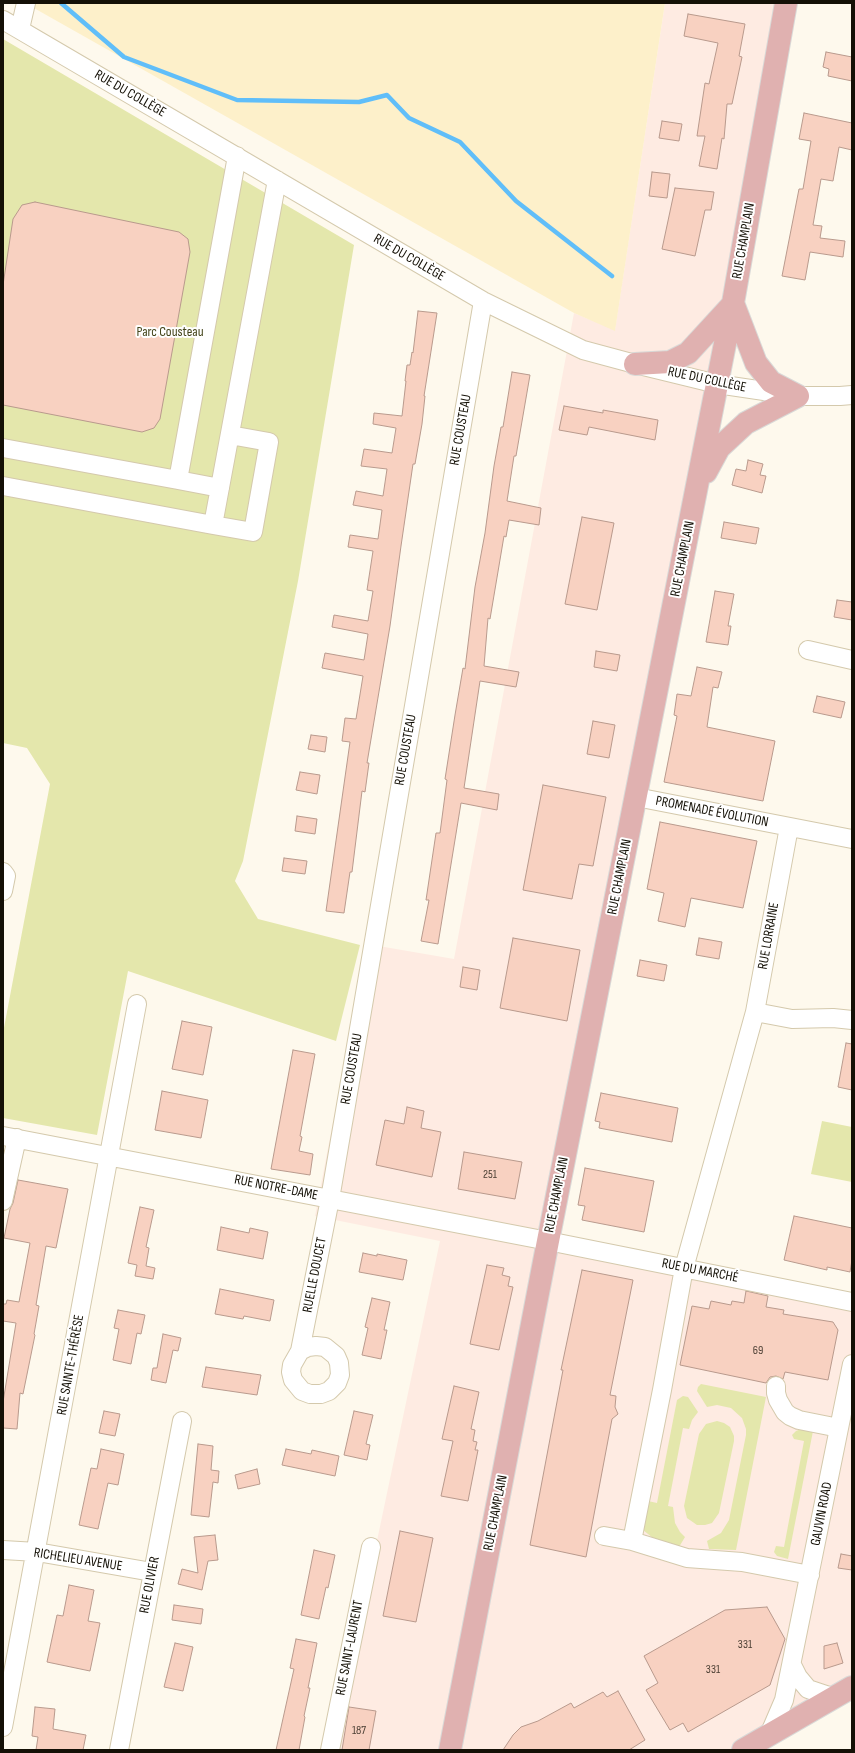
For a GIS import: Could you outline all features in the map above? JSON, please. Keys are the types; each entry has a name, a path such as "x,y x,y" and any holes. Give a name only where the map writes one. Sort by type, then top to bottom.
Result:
{"main road":[{"name":"RUE CHAMPLAIN","path":"450,1750 548,1241 733,303 786,3"},
{"path":"636,364 670,362 688,353 733,303 756,363 771,382 798,396"},
{"path":"697,488 719,448 746,423 798,396"},
{"path":"742,1750 843,1692"}],"street":[{"path":"20,29 26,3"},
{"name":"RUE DU COLLÈGE","path":"3,20 483,301 583,350 717,384 798,396 840,396 852,394"},
{"path":"178,480 237,156"},
{"path":"213,525 277,180"},
{"name":"RUE COUSTEAU","path":"330,1199 483,301"},
{"path":"3,486 252,532 269,442 230,435"},
{"path":"3,448 220,488"},
{"path":"808,650 852,660"},
{"name":"PROMENADE ÉVOLUTION","path":"636,797 788,827"},
{"path":"788,827 852,839"},
{"name":"RUE LORRAINE","path":"632,1540 662,1390 684,1268 755,1012 788,827"},
{"path":"3,872 6,876 3,891"},
{"name":"RUE SAINTE-THÉRÈSE","path":"3,1727 37,1552 137,1004"},
{"path":"755,1012 792,1019 833,1018 852,1020"},
{"path":"3,1201 10,1137"},
{"name":"RUE NOTRE-DAME","path":"10,1137 548,1241"},
{"name":"RUELLE DOUCET","path":"300,1351 330,1199"},
{"name":"RUE DU MARCHÉ","path":"548,1241 852,1302"},
{"name":"GAUVIN ROAD","path":"769,1735 784,1700 792,1665 852,1364"},
{"path":"776,1386 778,1400 790,1416 799,1420 839,1428"},
{"name":"RUE OLIVIER","path":"119,1750 182,1421"},
{"path":"604,1536 632,1540 686,1558 742,1562 810,1575"},
{"name":"RUE SAINT-LAURENT","path":"330,1750 371,1547"},
{"name":"RICHELIEU AVENUE","path":"3,1550 37,1552 152,1572"},
{"path":"792,1665 798,1677 808,1689 843,1692"}],"shaded area":[{"path":"25,3 665,3 615,331 574,313"},
{"path":"665,3 784,3 548,1241 852,1302 852,1687 743,1750 333,1750 440,1241 315,1216 367,944 454,959 574,313 615,330"}],"green space":[{"name":"Parc Cousteau","path":"3,39 354,245 298,581 243,861 235,881 258,919 360,945 336,1041 128,971 97,1135 3,1118 3,1033 50,784 27,748 3,743"},
{"path":"822,1121 852,1127 852,1182 811,1174"},
{"path":"701,1384 766,1397 736,1550 709,1549 707,1541 721,1533 729,1520 746,1429 742,1418 731,1408 717,1405 707,1407 697,1391"},
{"path":"683,1396 688,1397 698,1412 692,1420 689,1429 683,1428 668,1506 673,1507 675,1523 685,1537 679,1547 653,1538 643,1530 648,1501 657,1503 677,1400"},
{"path":"717,1421 730,1427 734,1436 734,1441 719,1513 712,1523 697,1525 687,1518 684,1506 699,1434 706,1424"},
{"path":"801,1429 813,1431 788,1559 777,1556 774,1552 776,1546 784,1547 804,1441 794,1439 792,1435"}],"building":[{"path":"688,14 745,24 739,56 742,57 732,104 727,104 724,139 722,138 717,169 699,166 705,136 697,136 705,83 709,84 718,43 684,36"},
{"path":"826,52 852,57 852,81 828,76 829,69 823,67"},
{"path":"804,113 852,123 852,150 839,147 833,181 821,179 813,225 822,226 820,238 845,241 843,257 810,252 805,280 782,276 799,189 803,189 811,141 799,139"},
{"path":"662,121 682,124 679,141 659,138"},
{"path":"652,172 670,174 667,198 649,196"},
{"path":"675,188 714,192 711,210 705,210 695,256 662,249"},
{"path":"35,202 179,232 188,239 190,252 160,419 154,428 142,432 3,405 3,285 13,219 22,205"},
{"path":"418,311 437,313 424,396 422,424 415,464 413,464 390,626 367,763 369,763 365,792 362,791 352,872 350,872 344,913 326,911 350,742 342,741 345,718 356,719 363,676 322,668 325,653 364,660 368,634 332,627 334,615 368,621 373,591 367,590 373,551 348,547 350,535 378,539 382,510 353,505 356,491 383,496 387,469 361,466 364,449 392,453 396,428 373,424 374,413 402,416 407,365 410,365 412,352 413,353"},
{"path":"512,372 530,375 507,501 541,508 539,525 509,520 506,537 504,536 490,619 488,618 484,666 519,672 516,687 480,681 464,788 499,794 497,810 461,803 438,944 421,941 429,900 426,900 436,833 440,833 447,780 445,779 463,668 465,669 475,587 485,533 494,466 501,427 503,427"},
{"path":"564,406 603,413 603,410 658,420 655,440 589,427 587,435 559,430"},
{"path":"748,460 763,464 760,475 766,476 762,493 732,485 736,469 746,471"},
{"path":"582,517 614,523 597,610 565,604"},
{"path":"724,522 759,528 756,544 721,538"},
{"path":"715,591 734,594 728,626 731,626 728,645 706,642"},
{"path":"837,600 852,602 852,620 834,617"},
{"path":"596,651 620,655 617,671 594,667"},
{"path":"697,667 722,672 718,688 713,687 707,727 775,741 763,801 664,782 677,716 674,715 677,694 691,696"},
{"path":"817,696 845,702 841,718 813,712"},
{"path":"593,721 615,725 609,758 587,754"},
{"path":"311,735 327,737 325,752 308,749"},
{"path":"300,772 320,775 317,794 296,790"},
{"path":"543,785 606,797 593,866 579,864 572,899 523,890"},
{"path":"297,816 317,819 315,834 295,831"},
{"path":"660,822 757,841 743,908 691,898 685,927 658,921 664,893 647,889"},
{"path":"284,858 307,861 305,874 282,871"},
{"path":"513,938 580,950 567,1021 500,1008"},
{"path":"699,938 722,942 719,959 696,955"},
{"path":"640,960 667,965 664,981 637,976"},
{"path":"463,967 480,970 477,990 460,987"},
{"path":"182,1021 212,1027 203,1075 172,1069"},
{"path":"846,1043 852,1044 852,1090 838,1087"},
{"path":"293,1050 315,1054 300,1136 302,1137 299,1151 313,1154 310,1175 271,1169"},
{"path":"162,1091 208,1100 201,1138 155,1130"},
{"path":"601,1093 678,1108 672,1142 599,1128 600,1122 595,1121"},
{"path":"407,1107 424,1111 421,1128 441,1132 432,1177 376,1165 385,1120 404,1124"},
{"path":"464,1152 522,1162 515,1199 458,1189"},
{"path":"585,1168 654,1181 644,1232 582,1220 585,1206 578,1205"},
{"path":"18,1180 68,1189 56,1248 46,1246 36,1305 39,1306 35,1335 23,1394 20,1393 17,1429 3,1428 3,1402 16,1323 3,1321 3,1304 6,1304 7,1300 19,1302 30,1243 4,1238"},
{"path":"140,1207 154,1210 146,1247 149,1248 146,1266 155,1268 153,1279 135,1276 137,1265 128,1263"},
{"path":"794,1216 852,1228 852,1260 850,1272 827,1267 827,1270 784,1260"},
{"path":"221,1227 249,1233 250,1228 268,1232 263,1259 217,1250"},
{"path":"363,1253 377,1256 377,1254 407,1260 403,1280 359,1272"},
{"path":"487,1265 504,1268 502,1275 510,1277 508,1286 513,1287 499,1350 470,1344"},
{"path":"582,1270 633,1280 610,1395 616,1396 615,1407 618,1414 612,1419 586,1557 530,1545 563,1370 561,1370"},
{"path":"220,1289 274,1300 270,1321 244,1316 243,1319 215,1314"},
{"path":"746,1291 768,1296 766,1307 784,1310 783,1314 833,1322 838,1330 828,1380 785,1372 783,1379 776,1376 770,1377 766,1383 680,1365 692,1306 709,1309 711,1301 731,1305 732,1301 744,1303"},
{"path":"372,1298 390,1302 384,1330 387,1330 381,1359 362,1355 368,1328 365,1327"},
{"path":"118,1310 145,1315 141,1334 137,1333 131,1364 113,1360 119,1329 114,1328"},
{"path":"163,1334 181,1338 178,1351 173,1350 166,1383 151,1380 153,1368 157,1368"},
{"path":"206,1367 261,1375 257,1395 202,1387"},
{"path":"454,1386 479,1392 471,1429 475,1430 473,1441 477,1442 475,1450 478,1450 468,1501 441,1496 453,1441 442,1439"},
{"path":"104,1411 120,1414 115,1436 99,1433"},
{"path":"354,1411 373,1415 366,1444 370,1445 367,1460 344,1455"},
{"path":"198,1444 213,1446 211,1470 219,1471 218,1483 213,1482 209,1517 191,1515"},
{"path":"101,1449 124,1454 118,1485 108,1483 98,1529 79,1525 91,1468 97,1469"},
{"path":"286,1449 311,1454 312,1450 339,1456 335,1476 282,1465"},
{"path":"257,1469 260,1484 238,1489 235,1475"},
{"path":"400,1531 433,1538 416,1622 383,1616"},
{"path":"215,1535 218,1560 208,1561 202,1590 178,1584 182,1569 198,1573 194,1537"},
{"path":"314,1550 335,1555 328,1588 326,1587 319,1619 301,1615"},
{"path":"841,1554 852,1556 852,1570 838,1568"},
{"path":"69,1585 94,1590 88,1621 100,1623 90,1671 47,1662 57,1615 63,1616"},
{"path":"174,1605 203,1609 201,1624 172,1620"},
{"path":"767,1607 785,1639 770,1685 688,1732 683,1723 670,1730 646,1690 658,1683 644,1656 725,1610"},
{"path":"296,1639 317,1643 308,1688 310,1688 305,1717 299,1750 276,1750 294,1669 290,1668"},
{"path":"175,1643 193,1647 183,1691 164,1687"},
{"path":"837,1643 843,1663 824,1669 824,1646"},
{"path":"618,1691 645,1740 629,1750 503,1750 513,1735 521,1727 538,1721 571,1703 574,1708 603,1692 607,1697"},
{"path":"35,1707 55,1709 53,1729 86,1735 83,1750 36,1750 38,1737 32,1736"},
{"path":"349,1707 376,1711 369,1750 342,1750"}],"waterway":[{"path":"61,3 124,57 237,100 359,102 387,95 409,118 460,142 516,201 612,276"}]}
